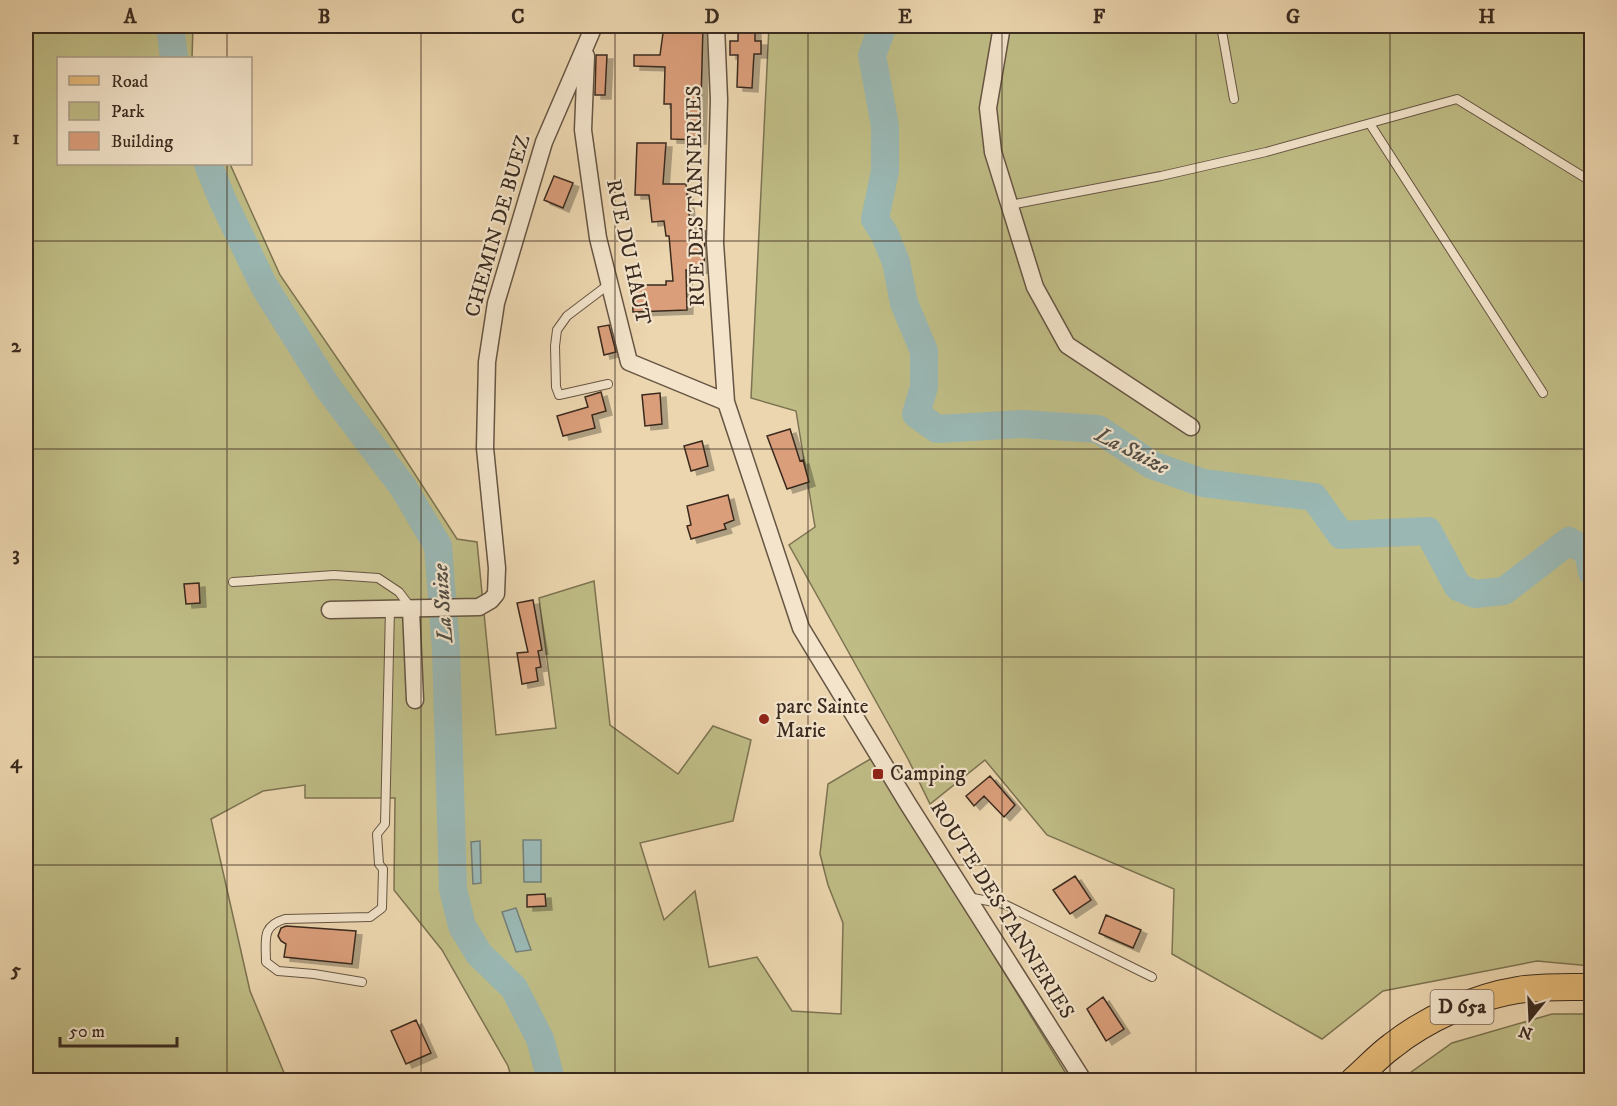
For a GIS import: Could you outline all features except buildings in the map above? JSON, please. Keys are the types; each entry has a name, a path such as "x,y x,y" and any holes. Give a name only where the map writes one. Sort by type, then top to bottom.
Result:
{"main road":[{"name":"D 65a","path":"1354,1080 1390,1047 1414,1030 1488,997 1518,990 1547,987 1592,987"}],"street":[{"name":"CHEMIN DE BUEZ","path":"330,610 461,609 486,604 496,594 497,568 485,448 487,362 496,303 544,142 594,26"},
{"name":"RUE DES TANNERIES","path":"716,26 719,100 715,243 726,402"},
{"path":"1002,26 988,108 993,152 1035,287 1067,345 1191,427"},
{"name":"RUE DU HAUT","path":"587,46 583,130 598,237 608,285 629,362 726,402"},
{"name":"ROUTE DES TANNERIES","path":"726,402 801,628 908,804 1083,1080"},
{"path":"411,609 415,700"}],"lane":[{"path":"1221,26 1234,99"},
{"path":"1010,205 1161,176 1266,152 1457,99 1592,182"},
{"path":"1370,124 1543,393"},
{"path":"608,285 567,316 557,330 555,346 556,387 560,395 608,384"},
{"path":"233,582 334,575 378,578 399,592 411,609"},
{"path":"362,982 278,971 266,962 266,932 273,922 285,919 369,917 382,908 383,869 379,864 377,834 385,824 390,609"},
{"path":"967,897 1004,904 1152,977"}],"green space":[{"path":"26,26 193,26 192,57 57,57 57,165 230,165 280,275 387,431 457,539 477,542 496,735 556,728 539,598 594,581 610,725 678,774 713,726 751,740 733,821 640,843 664,920 695,891 709,967 757,957 792,1011 841,1014 843,923 828,885 820,854 828,784 872,758 900,807 935,859 1070,1080 512,1080 508,1066 442,950 394,890 395,798 305,798 305,785 263,791 211,819 250,991 287,1080 32,1080 26,1057"},
{"path":"769,26 1591,26 1591,966 1537,961 1383,991 1322,1039 1172,954 1174,889 1047,835 985,760 930,804 908,759 789,545 815,527 796,411 751,398"},
{"path":"1552,1014 1591,1014 1591,1080 1400,1080 1452,1043"}],"water":[{"path":"523,840 541,840 541,882 524,882"},
{"path":"480,841 481,883 473,884 471,842"},
{"path":"516,908 531,950 516,952 502,912"}],"waterway":[{"name":"La Suize","path":"170,26 174,57"},
{"name":"La Suize","path":"883,26 872,55 885,126 885,171 875,219 885,235 896,262 904,303 924,351 924,387 916,414 937,429 1022,424 1098,429 1152,465 1203,483 1314,497 1341,535 1428,531 1458,587 1475,594 1504,591 1569,541 1588,552 1592,572"},
{"name":"La Suize","path":"208,165 222,199 264,286 328,388 403,487 438,546 446,649 453,889 462,926 479,954 514,988 540,1039 551,1080"}],"place":[{"name":"parc Sainte Marie","path":"764,719"},
{"name":"Camping","path":"878,774"}]}
